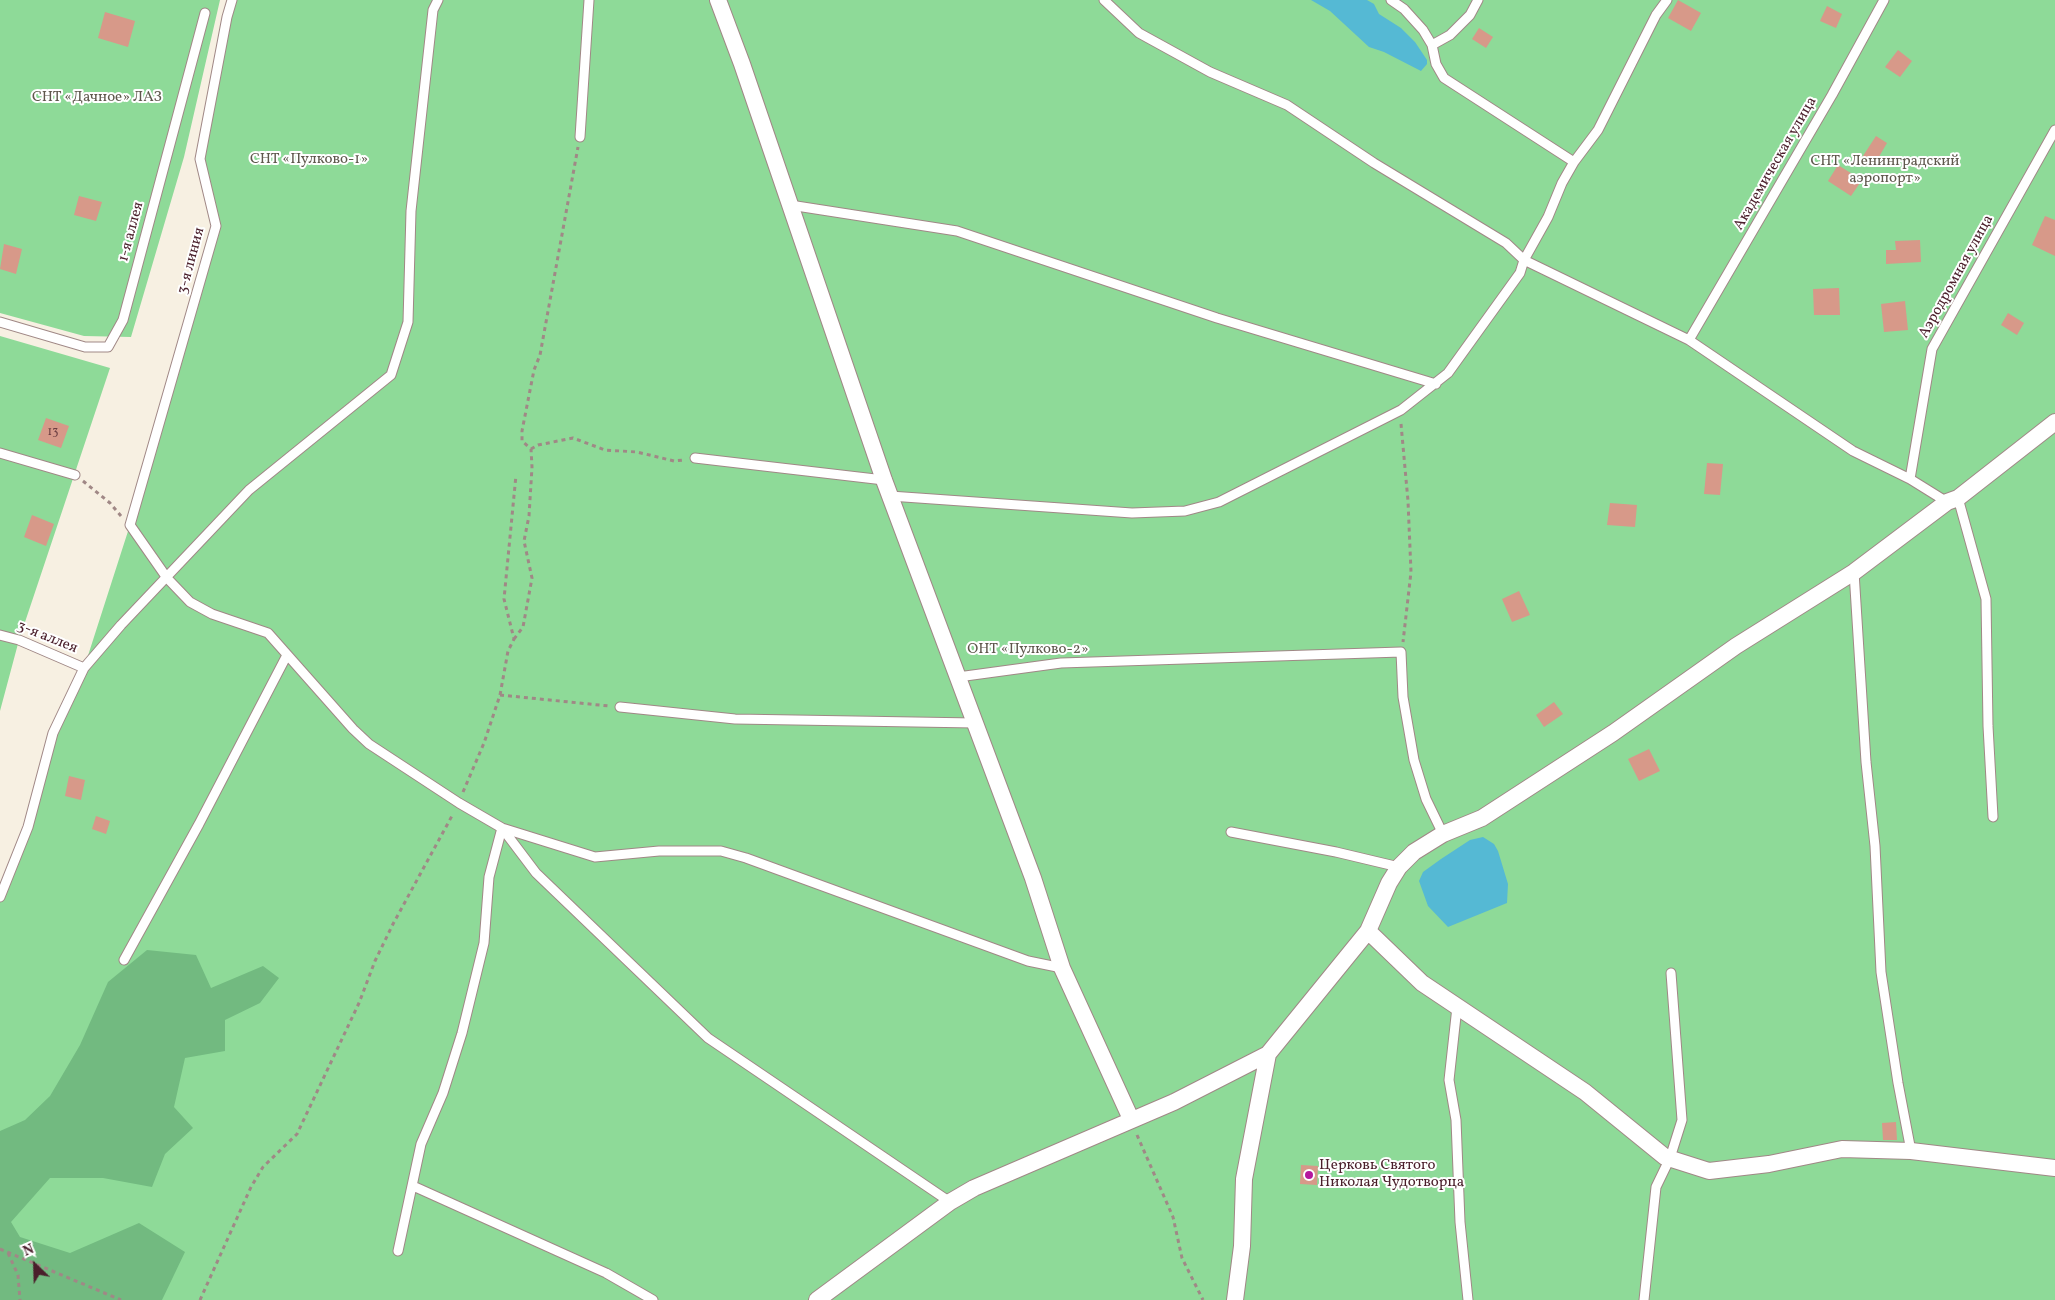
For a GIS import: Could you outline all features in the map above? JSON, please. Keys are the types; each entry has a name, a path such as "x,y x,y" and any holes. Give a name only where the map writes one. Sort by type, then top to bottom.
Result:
{"street":[{"path":"718,0 742,64 884,480 1033,878 1062,968 1131,1119"},
{"path":"816,1300 950,1202 974,1188 1174,1102 1268,1054 1368,931 1389,883 1399,868 1414,852 1443,834 1482,818 1613,733 1736,646 1854,572 1953,500 2055,422"},
{"path":"1368,931 1422,983 1585,1092 1664,1157 1709,1171 1769,1164 1842,1149 1911,1151 2055,1168"},
{"path":"1235,1300 1242,1246 1244,1178 1268,1054"}],"lane":[{"name":"3-я линия","path":"130,525 216,226 200,160 232,0"},
{"path":"0,897 28,827 53,733 84,668 249,490 391,375 408,322 411,212 433,10 438,0"},
{"path":"580,137 589,0"},
{"path":"1104,0 1139,33 1210,72 1287,105 1374,162 1506,243 1524,260 1689,340 1853,451 1953,500 1986,599 1988,726 1993,817"},
{"path":"1392,0 1413,18 1432,45 1436,64 1444,78 1574,162"},
{"path":"1432,45 1450,35 1470,14 1478,0"},
{"path":"890,496 1132,513 1185,511 1218,502 1401,410 1448,373 1520,273 1524,260 1548,217 1562,183 1574,162 1598,130 1656,15 1667,0"},
{"name":"Академическая улица","path":"1689,340 1832,95 1884,0"},
{"name":"1-я аллея","path":"0,322 85,347 108,347 122,320 205,13"},
{"name":"Аэродромная улица","path":"1910,479 1932,349 2055,130"},
{"path":"789,205 957,231 1217,318 1436,384"},
{"path":"0,453 75,475"},
{"path":"695,458 884,480"},
{"path":"130,525 167,578 190,602 212,614 268,633 353,729 369,744 459,803 502,828 595,857 659,851 721,851 1028,961 1062,968"},
{"path":"1854,572 1866,762 1875,846 1881,972 1898,1083 1911,1151"},
{"name":"3-я аллея","path":"0,635 19,640 84,668"},
{"path":"958,677 1061,663 1401,652 1403,696 1414,760 1426,799 1443,834"},
{"path":"124,960 199,824 288,655"},
{"path":"620,707 735,719 975,723"},
{"path":"398,1251 422,1144 443,1093 462,1033 484,943 489,877 502,828"},
{"path":"502,828 536,872 708,1038 950,1202"},
{"path":"1231,832 1336,852 1399,868"},
{"path":"1644,1300 1656,1187 1670,1158 1682,1120 1671,973"},
{"path":"1457,1007 1449,1080 1456,1120 1460,1222 1468,1300"},
{"path":"412,1186 606,1273 653,1300"}],"path":[{"path":"200,1300 251,1187 263,1167 297,1134 359,1003 393,924 459,803 484,743 500,694 508,651 523,627 532,578 524,550 524,541 529,516 532,467 531,449 522,441 522,431 534,370 540,355 580,137"},
{"path":"1401,410 1401,437 1408,501 1411,572 1401,652"},
{"path":"531,449 538,445 573,438 593,444 604,450 636,452 659,459 674,461 695,458"},
{"path":"514,639 504,599 516,474"},
{"path":"75,475 110,503 130,525"},
{"path":"500,694 620,707"},
{"path":"1131,1119 1173,1217 1185,1264 1203,1300"},
{"path":"0,1249 8,1254 121,1300"},
{"path":"8,1254 18,1275 20,1300"}],"green space":[{"name":"СНТ «Дачное» ЛАЗ","path":"0,0 220,0 184,157 131,337 84,336 0,313"},
{"name":"ОНТ «Пулково-2»","path":"232,0 2055,0 2055,1300 0,1300 0,897 28,827 53,733 84,668 130,525 216,226 200,159"},
{"path":"0,336 110,368 19,640 0,711"},
{"path":"147,950 196,955 211,988 263,966 279,978 260,1003 225,1020 225,1051 185,1058 174,1107 193,1128 165,1154 152,1187 103,1178 50,1178 11,1222 20,1237 70,1253 139,1223 185,1252 162,1300 0,1300 0,1131 25,1120 50,1096 80,1045 108,982"}],"water":[{"path":"1311,0 1367,0 1374,4 1379,14 1401,28 1415,42 1427,60 1427,64 1421,71 1384,52 1369,47 1330,11"},
{"path":"1483,837 1494,844 1498,851 1508,884 1507,903 1448,927 1428,906 1419,881 1423,872 1441,859 1470,840"}],"building":[{"path":"1678,0 1701,13 1691,31 1668,18"},
{"path":"1827,6 1842,14 1836,28 1820,21"},
{"path":"105,12 135,21 128,47 98,38"},
{"path":"1479,28 1493,37 1486,48 1472,39"},
{"path":"1898,50 1912,61 1900,77 1885,67"},
{"path":"1876,136 1887,143 1873,167 1861,159"},
{"path":"1838,165 1862,180 1851,196 1828,181"},
{"path":"79,196 102,202 96,221 74,215"},
{"path":"2045,216 2055,220 2055,256 2032,245"},
{"path":"1920,240 1921,262 1886,264 1886,250 1896,250 1895,241"},
{"path":"4,244 22,249 16,274 0,269"},
{"path":"1839,288 1840,315 1814,315 1813,289"},
{"path":"1905,301 1908,330 1884,332 1881,304"},
{"path":"2008,313 2024,323 2017,335 2001,325"},
{"path":"46,418 69,426 61,448 38,440"},
{"path":"1707,463 1723,464 1720,495 1704,494"},
{"path":"1610,503 1637,505 1635,527 1607,525"},
{"path":"32,515 54,524 46,546 24,537"},
{"path":"1519,591 1530,615 1512,622 1502,599"},
{"path":"1554,702 1563,714 1544,727 1536,715"},
{"path":"1649,749 1660,771 1639,781 1628,759"},
{"path":"69,776 85,780 81,800 65,796"},
{"path":"96,816 110,821 106,834 92,829"},
{"path":"1896,1122 1897,1140 1883,1140 1882,1123"},
{"name":"Церковь Святого Николая Чудотворца","path":"1301,1165 1318,1166 1317,1185 1300,1184"}],"place":[{"name":"Церковь Святого Николая Чудотворца","path":"1309,1175"}],"park label":[{"name":"СНТ «Пулково-1»","path":"309,160"},
{"name":"СНТ «Ленинградский аэропорт»","path":"1885,170"}]}
